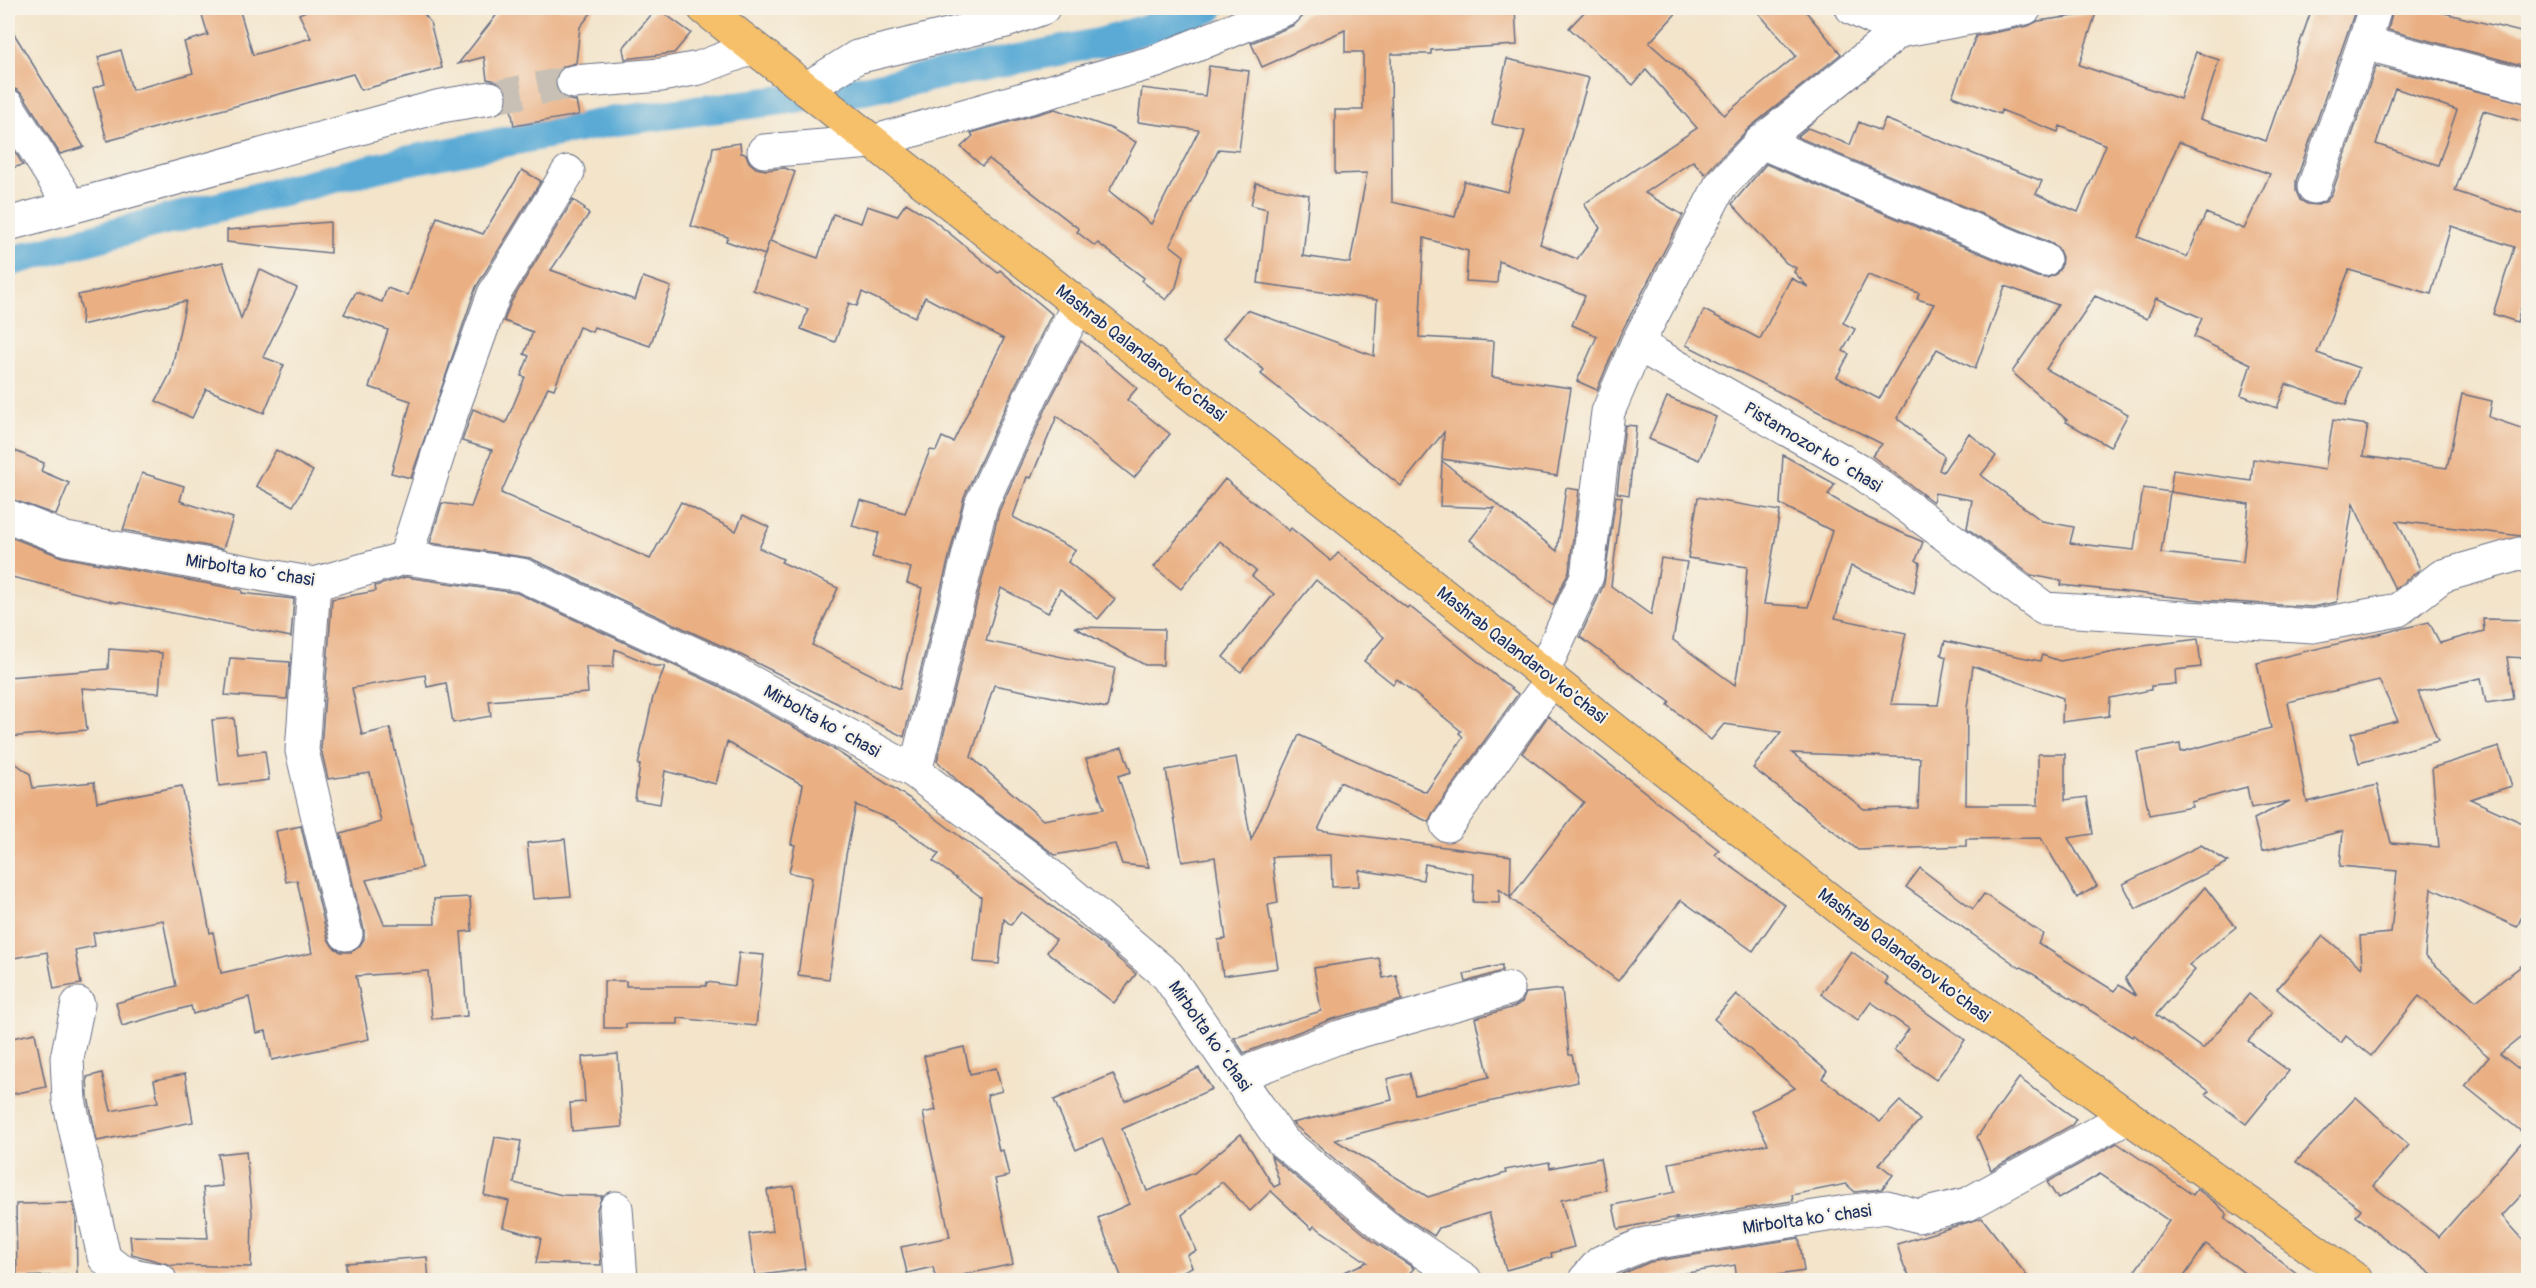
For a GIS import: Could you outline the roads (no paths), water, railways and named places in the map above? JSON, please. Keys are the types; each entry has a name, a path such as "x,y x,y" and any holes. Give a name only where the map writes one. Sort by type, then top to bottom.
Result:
{"main road":[{"name":"Mashrab Qalandarov ko'chasi","path":"704,8 1861,925 2356,1281"}],"street":[{"path":"806,89 857,57 1006,21 1043,8"},
{"path":"764,151 872,141 1157,61 1287,8"},
{"path":"1852,8 1899,31"},
{"path":"1447,825 1547,675 1587,576 1608,412 1637,344 1720,186 1761,142 1899,31 2025,8"},
{"path":"2314,187 2375,8"},
{"path":"2364,43 2529,86"},
{"path":"573,82 661,75 761,54"},
{"path":"8,224 441,106 490,98"},
{"path":"8,106 71,206"},
{"path":"1761,142 2044,260"},
{"path":"405,558 450,417 494,294 568,172"},
{"path":"915,772 981,505 1033,392 1079,304"},
{"name":"Pistamozor koʻchasi","path":"1637,344 1857,469 2045,609 2313,626 2398,610 2442,576 2519,554 2529,556"},
{"name":"Mirbolta koʻchasi","path":"8,516 66,539 314,584 405,558 522,575 727,669 915,772 1034,862 1168,976 1282,1141 1386,1227 1466,1281"},
{"path":"314,584 302,751 346,934"},
{"path":"1237,1076 1339,1037 1508,989"},
{"path":"78,1004 67,1058 69,1100 104,1257 110,1265 135,1276 160,1281"},
{"name":"Mirbolta koʻchasi","path":"1584,1281 1601,1262 1645,1244 1846,1212 1887,1207 1918,1216 1968,1204 2126,1117"},
{"path":"616,1208 621,1281"}],"waterway":[{"path":"8,262 149,224 400,162 615,121 863,90 1103,42 1184,18 1209,8"}],"tunnel":[{"path":"490,98 573,82"}]}
